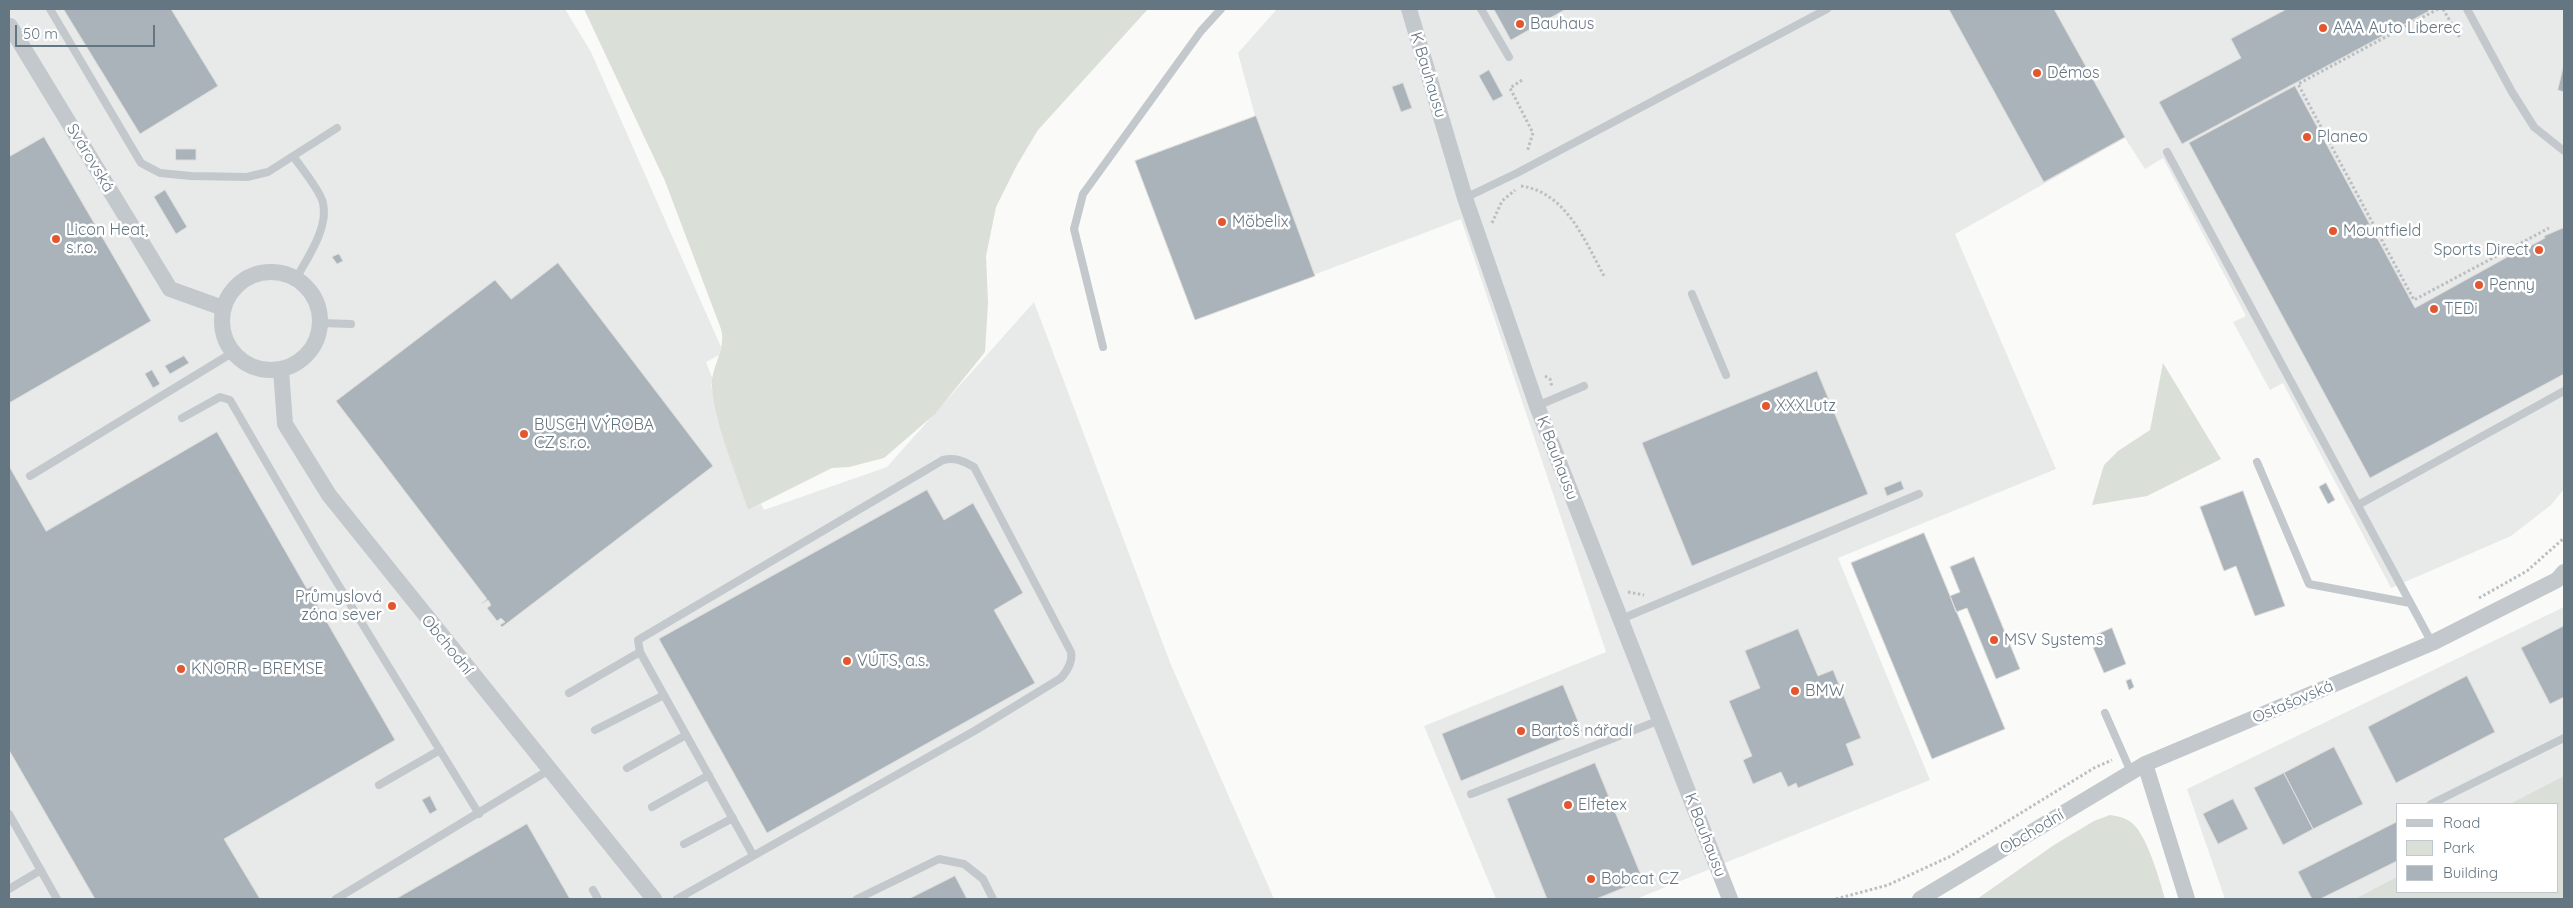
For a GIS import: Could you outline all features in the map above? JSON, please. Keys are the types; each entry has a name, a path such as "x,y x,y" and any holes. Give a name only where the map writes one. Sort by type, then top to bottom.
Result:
{"street":[{"name":"K Bauhausu","path":"1408,9 1465,198 1537,406 1619,620 1730,899"},
{"name":"Svárovská","path":"9,26 170,289 223,308"},
{"path":"279,272 296,279 310,290 318,306 321,323 315,344 301,361 281,370 263,371 246,365 232,353 222,332 223,308 231,292 244,280 261,273 279,272"},
{"name":"Obchodní","path":"281,370 285,424 329,495 654,899"},
{"name":"Ostašovská","path":"2138,768 2432,643 2557,580 2564,572"},
{"path":"2138,768 2187,899"},
{"name":"Obchodní","path":"1920,899 2138,768"}],"lane":[{"path":"50,9 141,162 160,173 191,176 247,177 268,172 338,128"},
{"path":"1103,348 1074,228 1083,194 1201,31 1221,9"},
{"path":"1481,9 1509,57"},
{"path":"1465,198 1517,173 1827,9"},
{"path":"2467,9 2512,92 2534,127 2564,150"},
{"path":"2167,152 2432,643"},
{"path":"294,157 323,202 322,222 318,236 296,279"},
{"path":"1692,294 1726,375"},
{"path":"321,323 351,324"},
{"path":"30,476 232,353"},
{"path":"1537,406 1584,386"},
{"path":"2358,505 2564,391"},
{"path":"182,418 220,397 230,400 317,550 479,814"},
{"path":"677,899 976,730 1061,678 1067,671 1072,659 1071,652 974,467 955,459 942,460 640,638 638,643 640,652 753,855"},
{"path":"2257,462 2309,584 2410,603"},
{"path":"1619,620 1666,602 1919,494"},
{"path":"569,693 640,652"},
{"path":"595,730 664,695"},
{"path":"2105,713 2138,768"},
{"path":"1471,794 1660,720"},
{"path":"627,768 686,735"},
{"path":"2433,803 2564,738"},
{"path":"379,785 440,750"},
{"path":"336,899 549,770"},
{"path":"652,807 709,776"},
{"path":"9,814 57,899"},
{"path":"684,844 733,818"},
{"path":"857,899 939,859 964,864 983,879 992,899"},
{"path":"9,888 41,870"},
{"path":"593,890 598,899"}],"path":[{"path":"2438,9 2298,84 2414,300 2549,228"},
{"path":"2443,9 2460,38"},
{"path":"1521,186 1513,164 1525,155 1533,133 1510,88 1522,80"},
{"path":"1492,228 1494,214 1502,201 1521,186 1534,188 1572,216 1604,276"},
{"path":"1543,375 1550,379 1556,398"},
{"path":"1624,590 1633,594 1644,595 1660,589 1666,602"}],"shaded area":[{"path":"9,9 565,9 591,52 721,347 719,355 706,362 713,380 711,386 748,510 761,504 764,510 887,467 1034,302 1171,665 1274,899 9,899"},
{"path":"1277,9 2564,9 2564,489 2551,505 2511,536 2391,588 2283,383 2270,390 2233,322 2246,316 2163,158 2145,169 2125,138 1955,234 2056,469 1838,558 1930,780 1636,899 1496,899 1424,726 1606,652 1461,219 1195,320 1135,161 1255,116 1238,53"},
{"path":"2564,607 2564,899 2225,899 2187,789"}],"green space":[{"path":"584,9 1148,9 1038,130 1017,165 996,207 986,256 988,303 985,352 935,414 884,458 849,467 832,468 748,510 722,434 714,403 712,381 722,344 721,329 665,181"},
{"path":"2163,363 2221,459 2147,496 2092,505 2104,465 2118,451 2150,430"},
{"path":"2564,776 2564,899 2355,899 2396,878 2396,893 2558,893 2558,803 2512,803"},
{"path":"2110,815 2127,820 2138,829 2148,848 2165,899 1977,899 2054,845 2094,821"}],"building":[{"path":"171,9 218,86 140,134 64,10"},
{"name":"Bauhaus","path":"1494,9 1566,9 1511,40"},
{"name":"Démos","path":"1949,9 2054,9 2125,137 2044,182"},
{"path":"2287,9 2427,9 2429,11 2182,144 2159,102 2241,58 2231,39"},
{"path":"2564,64 2564,92 2558,90"},
{"path":"1489,70 1503,96 1493,101 1479,76"},
{"path":"1403,83 1412,108 1401,112 1392,87"},
{"path":"2295,86 2415,308 2545,238 2544,236 2563,228 2564,230 2564,374 2370,478 2189,143"},
{"path":"1256,116 1315,276 1195,320 1135,161"},
{"name":"Licon Heat, s.r.o.","path":"44,137 151,321 9,403 9,157"},
{"path":"176,149 196,149 196,160 176,160"},
{"path":"165,190 187,227 176,234 154,197"},
{"path":"339,254 343,261 337,264 332,257"},
{"name":"BUSCH VÝROBA CZ s.r.o.","path":"558,263 713,466 502,627 500,625 505,622 501,618 497,621 487,608 491,605 488,600 481,604 487,599 336,401 495,280 511,299"},
{"path":"184,356 189,363 170,374 165,366"},
{"path":"152,370 160,384 153,388 145,374"},
{"path":"1817,371 1868,494 1692,566 1642,443"},
{"name":"KNORR - BREMSE","path":"217,432 307,589 313,586 318,595 313,598 395,740 224,839 260,899 95,899 9,750 9,466 46,531"},
{"path":"1901,481 1904,489 1887,496 1884,488"},
{"path":"2326,483 2335,500 2328,504 2319,487"},
{"name":"VÚTS, a.s.","path":"927,490 944,520 973,503 1023,593 994,610 1035,683 767,833 659,639"},
{"path":"2243,491 2285,606 2255,616 2236,566 2224,571 2200,507"},
{"path":"1924,533 2005,729 1932,759 1851,563"},
{"name":"MSV Systems","path":"1974,557 2020,669 1996,679 1967,608 1956,612 1950,596 1960,592 1950,567"},
{"path":"2564,626 2564,697 2550,704 2521,648"},
{"path":"2112,628 2126,664 2104,673 2089,638"},
{"path":"1798,629 1818,676 1833,670 1861,738 1846,744 1854,765 1798,788 1796,783 1788,787 1781,772 1753,784 1743,760 1752,756 1729,701 1760,688 1745,651"},
{"path":"2467,676 2495,732 2396,783 2368,727"},
{"path":"2131,679 2134,687 2129,690 2126,681"},
{"path":"1563,685 1582,731 1461,781 1442,734"},
{"path":"2334,747 2363,804 2313,829 2284,773"},
{"path":"1595,763 1643,880 1596,899 1547,899 1507,799"},
{"path":"2284,773 2313,829 2283,845 2254,788"},
{"path":"430,796 437,810 430,814 422,800"},
{"path":"2233,799 2248,829 2218,844 2203,814"},
{"path":"2396,823 2396,861 2320,899 2312,899 2298,872"},
{"path":"527,824 570,899 396,899"},
{"path":"955,876 967,899 909,899"}],"place":[{"name":"Bauhaus","path":"1520,24"},
{"name":"AAA Auto Liberec","path":"2323,28"},
{"name":"Démos","path":"2037,73"},
{"name":"Planeo","path":"2307,137"},
{"name":"Möbelix","path":"1222,222"},
{"name":"Mountfield","path":"2333,231"},
{"name":"Licon Heat, s.r.o.","path":"56,239"},
{"name":"Sports Direct","path":"2539,250"},
{"name":"Penny","path":"2479,285"},
{"name":"TEDi","path":"2434,309"},
{"name":"XXXLutz","path":"1766,406"},
{"name":"BUSCH VÝROBA CZ s.r.o.","path":"524,434"},
{"name":"Průmyslová zóna sever","path":"392,606"},
{"name":"MSV Systems","path":"1994,640"},
{"name":"VÚTS, a.s.","path":"847,661"},
{"name":"KNORR - BREMSE","path":"181,669"},
{"name":"BMW","path":"1795,691"},
{"name":"Bartoš nářadí","path":"1521,731"},
{"name":"Elfetex","path":"1568,805"},
{"name":"Bobcat CZ","path":"1591,879"}]}
